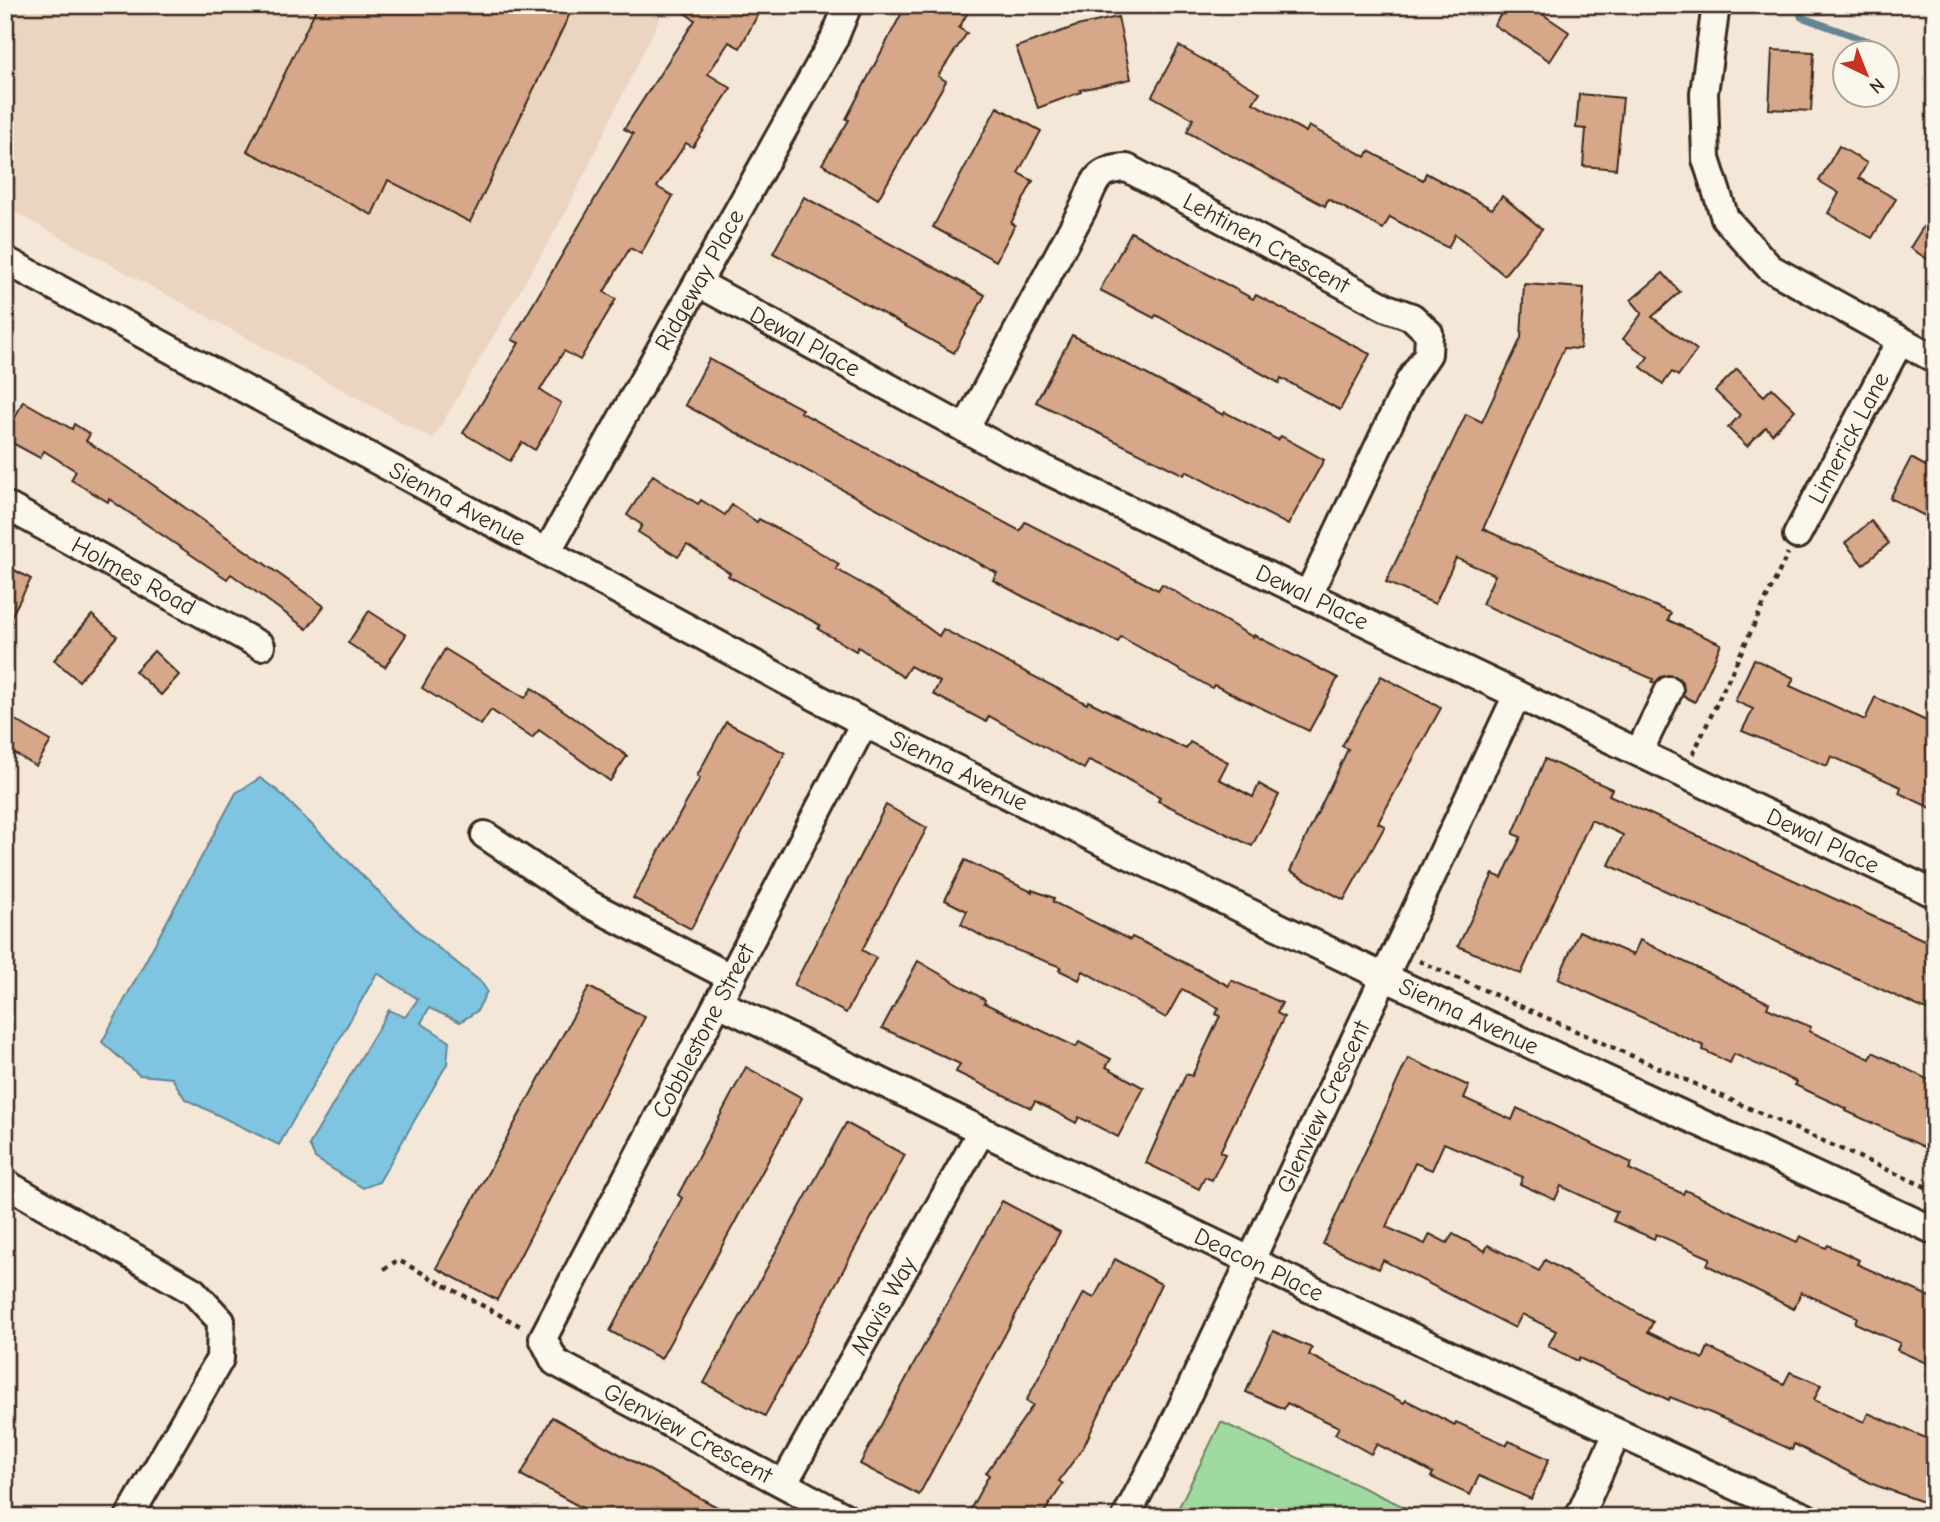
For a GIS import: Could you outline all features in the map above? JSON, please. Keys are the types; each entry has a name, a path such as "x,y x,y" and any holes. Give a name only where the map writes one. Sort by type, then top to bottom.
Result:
{"street":[{"name":"Ridgeway Place","path":"547,552 834,38 848,5"},
{"path":"1716,5 1704,93 1706,159 1725,218 1770,268 1935,359"},
{"name":"Lehtinen Crescent","path":"965,429 1084,207 1096,178 1110,169 1127,168 1387,308 1412,317 1429,333 1428,354 1409,382 1308,595"},
{"name":"Sienna Avenue","path":"5,260 864,723 1104,844 1384,977 1935,1231"},
{"name":"Dewal Place","path":"698,283 965,429 1935,894"},
{"name":"Limerick Lane","path":"1797,536 1900,341"},
{"name":"Holmes Road","path":"5,505 261,646"},
{"path":"1639,752 1669,690"},
{"name":"Glenview Crescent","path":"1126,1517 1170,1432 1517,695"},
{"name":"Cobblestone Street","path":"543,1338 864,723"},
{"path":"485,835 587,903 732,978"},
{"name":"Deacon Place","path":"719,1003 1251,1260 1617,1433 1805,1517"},
{"name":"Mavis Way","path":"784,1483 982,1130"},
{"path":"5,1183 193,1291 221,1321 220,1359 129,1517"},
{"name":"Glenview Crescent","path":"543,1338 555,1362 845,1517"},
{"path":"1579,1517 1617,1433"}],"path":[{"path":"1684,774 1797,536"},
{"path":"1419,961 1935,1191"},
{"path":"384,1269 398,1260 543,1338"}],"shaded area":[{"path":"5,5 666,5 566,212 433,439 5,207"}],"green space":[{"path":"1221,1422 1426,1517 1174,1517"}],"water":[{"path":"260,778 278,791 422,935 481,982 487,991 477,1011 460,1022 429,1008 421,1023 449,1041 447,1064 379,1182 363,1188 315,1158 309,1145 389,1010 405,1017 418,999 377,973 279,1145 185,1099 172,1078 139,1075 102,1042 236,793"}],"building":[{"path":"318,5 574,5 470,222 388,180 372,215 247,151"},
{"path":"672,5 763,5 740,48 729,42 708,74 731,88 693,147 686,143 657,187 673,196 641,254 630,248 604,292 616,299 580,360 564,351 540,390 561,403 551,423 535,450 522,442 510,461 463,433 519,343 512,340 633,134 624,129 695,20"},
{"path":"906,5 972,5 959,28 967,33 938,76 946,81 878,199 822,164 849,120 846,119"},
{"path":"1507,5 1529,5 1569,32 1550,61 1494,25"},
{"path":"1118,17 1131,79 1080,90 1081,92 1038,108 1016,47 1077,26"},
{"path":"1179,46 1260,92 1253,103 1306,132 1309,126 1366,157 1369,151 1423,180 1426,173 1492,209 1502,196 1542,229 1504,275 1455,234 1448,248 1390,217 1383,229 1328,199 1325,206 1187,132 1193,119 1152,96"},
{"path":"1772,50 1814,52 1811,111 1769,109"},
{"path":"1579,94 1623,98 1616,169 1583,166 1586,129 1576,128"},
{"path":"997,107 1041,131 1018,173 1033,181 1011,223 1015,225 996,261 933,227"},
{"path":"1839,146 1867,163 1859,178 1896,199 1872,238 1828,213 1839,193 1819,181"},
{"path":"804,197 985,295 954,353 773,253"},
{"path":"1935,208 1935,264 1910,248"},
{"path":"1131,232 1253,299 1256,295 1370,354 1340,410 1281,378 1279,383 1156,315 1154,318 1100,290"},
{"path":"1663,273 1680,292 1652,317 1697,350 1678,376 1672,372 1663,384 1641,367 1648,357 1623,339 1642,313 1631,300"},
{"path":"1524,284 1584,288 1580,349 1564,348 1483,529 1671,613 1668,620 1721,644 1695,702 1683,696 1682,682 1675,676 1661,677 1655,683 1652,682 1653,679 1482,604 1495,575 1456,558 1435,604 1386,582 1466,414 1482,422 1521,338"},
{"path":"1072,335 1223,415 1225,412 1278,440 1281,436 1324,460 1288,525 1186,471 1184,475 1036,402"},
{"path":"709,359 802,409 800,412 1020,531 1025,522 1158,590 1162,584 1253,637 1254,635 1338,678 1309,731 1214,685 1212,688 1121,637 1118,642 1024,597 993,580 997,573 685,405"},
{"path":"1737,369 1764,396 1772,388 1795,410 1772,434 1766,427 1747,446 1728,428 1740,415 1715,391"},
{"path":"23,401 72,429 74,424 90,434 86,441 129,468 324,606 307,629 231,574 227,579 109,499 108,502 71,480 76,471 44,451 40,458 5,439"},
{"path":"1911,458 1935,471 1935,521 1890,498"},
{"path":"653,475 698,504 701,500 725,515 732,505 757,522 759,519 799,540 839,564 836,569 887,598 939,636 943,629 1087,704 1088,701 1186,749 1190,742 1228,762 1219,779 1253,797 1259,784 1279,795 1252,846 1158,801 1160,797 1108,769 1089,760 1084,769 989,716 986,722 933,694 940,682 910,666 903,677 858,647 856,651 818,629 820,625 728,576 730,573 687,545 678,557 638,532 642,525 627,515"},
{"path":"1871,521 1889,543 1863,565 1845,543"},
{"path":"5,565 31,579 5,628"},
{"path":"369,611 406,635 385,667 348,643"},
{"path":"92,615 117,636 79,681 54,660"},
{"path":"445,649 525,698 532,688 627,756 610,781 539,730 532,738 491,710 481,725 422,688"},
{"path":"154,651 179,675 161,695 135,671"},
{"path":"1754,659 1794,678 1790,686 1865,720 1875,697 1935,725 1935,810 1899,793 1901,787 1831,756 1827,766 1742,731 1753,709 1735,701"},
{"path":"1381,676 1441,708 1378,823 1385,826 1344,900 1290,871 1348,749 1342,746"},
{"path":"5,714 51,741 36,766 5,748"},
{"path":"726,722 785,753 691,929 633,898 700,778 697,776"},
{"path":"1545,759 1612,789 1609,795 1935,945 1935,1014 1609,865 1623,835 1591,820 1521,974 1458,946 1493,874 1502,878 1521,837 1513,834"},
{"path":"886,805 927,828 862,950 876,958 846,1013 794,985"},
{"path":"965,860 1032,892 1054,898 1053,902 1130,940 1132,937 1158,949 1229,986 1231,980 1282,1003 1277,1013 1284,1017 1220,1152 1225,1154 1212,1180 1205,1177 1199,1189 1146,1163 1186,1074 1192,1076 1220,1016 1216,1014 1219,1008 1182,989 1166,1018 1083,971 1079,980 1059,970 1061,967 987,939 961,924 967,911 945,900"},
{"path":"1579,931 1633,955 1640,940 1769,1003 1767,1008 1811,1027 1809,1031 1870,1059 1873,1052 1935,1083 1935,1152 1846,1111 1847,1109 1795,1085 1797,1082 1734,1054 1730,1063 1703,1050 1704,1046 1558,979"},
{"path":"918,961 985,1000 984,1003 1076,1047 1079,1042 1111,1059 1106,1067 1144,1088 1118,1137 1079,1117 1076,1123 1035,1101 1031,1108 956,1072 960,1064 882,1028"},
{"path":"589,987 645,1017 497,1300 436,1268"},
{"path":"1408,1058 1469,1086 1464,1098 1512,1120 1517,1108 1632,1163 1629,1169 1683,1194 1685,1190 1797,1242 1800,1236 1826,1248 1828,1245 1859,1260 1857,1264 1935,1299 1935,1367 1897,1350 1900,1343 1855,1323 1857,1317 1801,1292 1794,1309 1707,1265 1710,1258 1656,1234 1654,1239 1613,1221 1617,1212 1561,1186 1555,1200 1520,1184 1523,1177 1444,1143 1432,1170 1415,1163 1386,1227 1425,1244 1430,1234 1447,1243 1453,1234 1485,1251 1488,1245 1539,1271 1545,1260 1653,1322 1648,1332 1703,1359 1708,1347 1784,1384 1790,1372 1821,1385 1814,1400 1864,1422 1868,1413 1935,1442 1935,1506 1875,1485 1794,1444 1792,1450 1713,1414 1670,1397 1669,1400 1579,1358 1578,1361 1548,1346 1556,1331 1522,1314 1515,1328 1383,1260 1379,1269 1323,1244"},
{"path":"746,1067 802,1098 661,1359 610,1331 682,1198 678,1195"},
{"path":"846,1123 905,1155 765,1416 704,1383"},
{"path":"1002,1201 1060,1232 919,1495 860,1464"},
{"path":"1115,1259 1161,1284 1084,1446 1059,1481 1063,1484 1041,1517 966,1517 989,1475 986,1473 1033,1405 1026,1401 1084,1293 1094,1298"},
{"path":"1273,1331 1312,1348 1309,1355 1404,1403 1406,1400 1455,1425 1456,1422 1507,1445 1509,1441 1549,1459 1531,1499 1479,1476 1470,1495 1431,1477 1433,1473 1377,1444 1371,1454 1335,1434 1339,1427 1287,1403 1284,1409 1246,1392"},
{"path":"552,1417 736,1517 599,1517 521,1475"}],"waterway":[{"path":"1800,5 1801,17 1860,38"}]}
